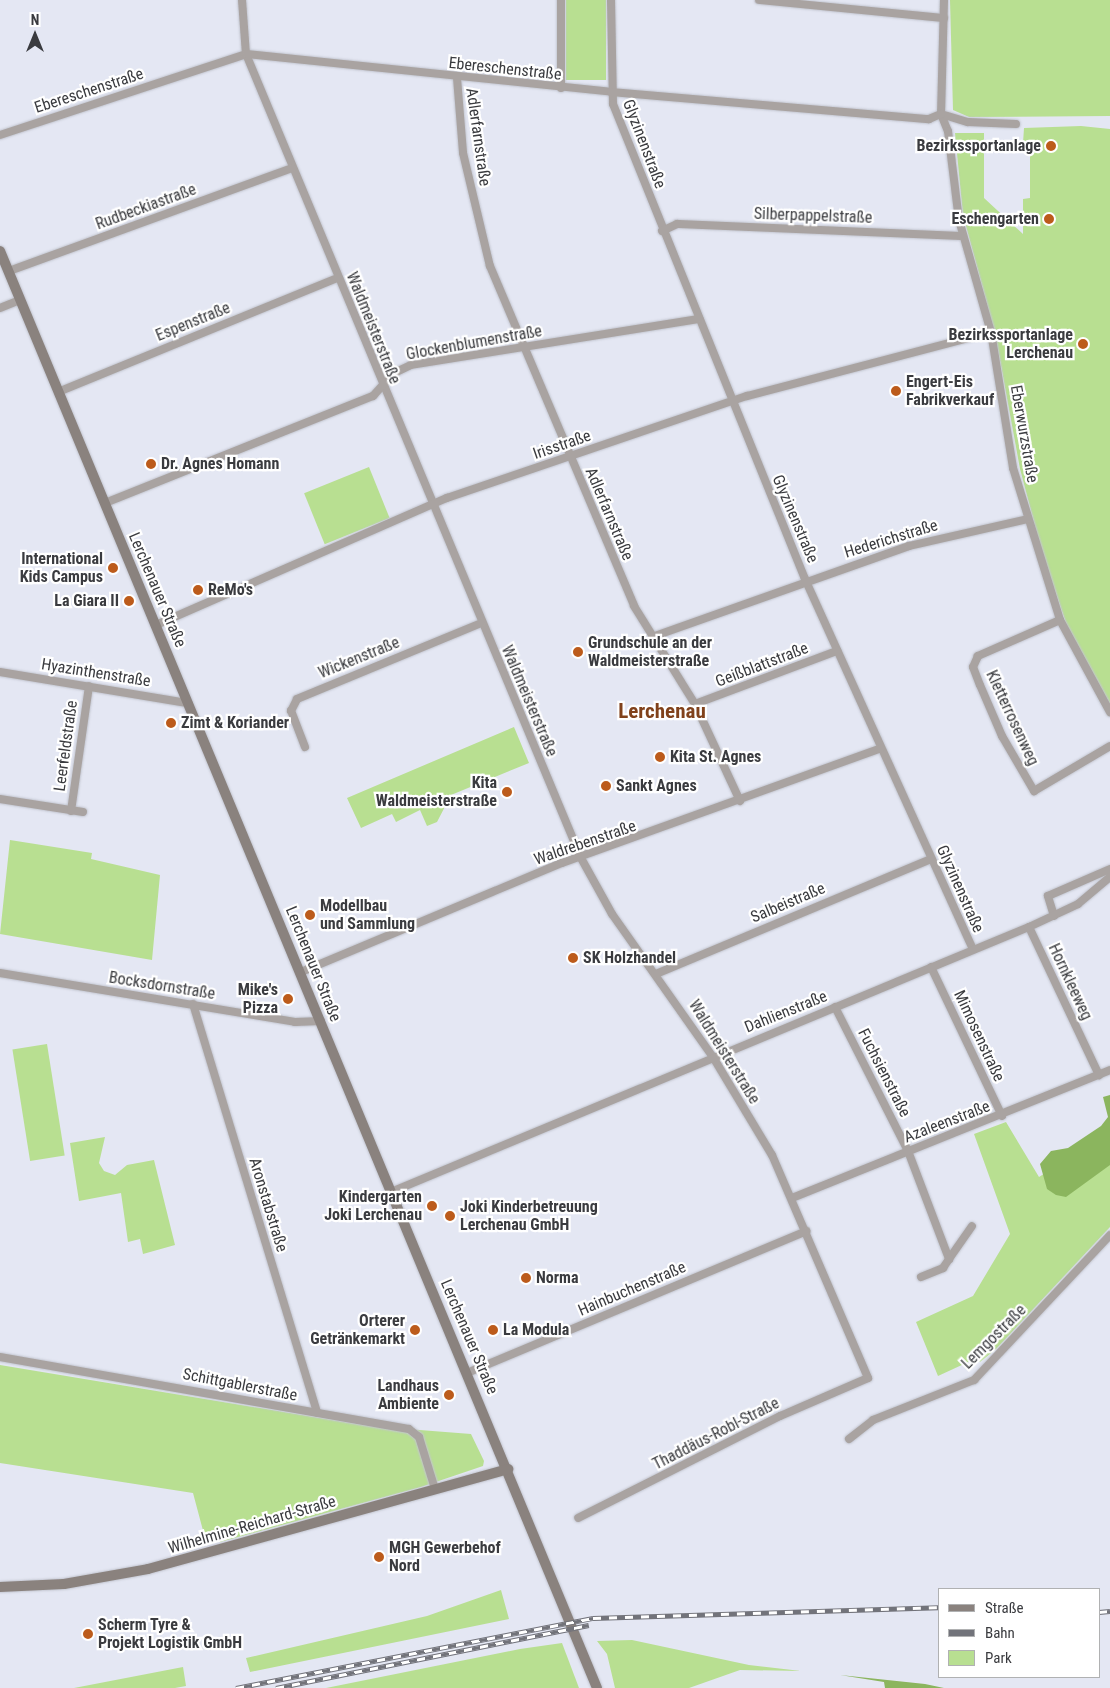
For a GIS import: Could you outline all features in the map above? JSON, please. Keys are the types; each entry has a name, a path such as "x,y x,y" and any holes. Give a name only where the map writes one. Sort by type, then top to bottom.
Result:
{"main road":[{"name":"Lerchenauer Straße","path":"0,251 508,1469 597,1688"},
{"name":"Wilhelmine-Reichard-Straße","path":"0,1586 64,1584 148,1569 508,1469"}],"street":[{"name":"Waldmeisterstraße","path":"242,0 246,54 481,622 581,858 612,914 713,1057 772,1155 807,1231 868,1378"},
{"path":"561,0 561,88"},
{"path":"611,0 611,92"},
{"path":"759,0 944,18"},
{"name":"Eberwurzstraße","path":"944,0 941,114 963,236 991,332 1013,468 1060,620 1110,712"},
{"name":"Ebereschenstraße","path":"0,135 246,54 561,88 929,119 941,114 960,121 1016,124"},
{"name":"Adlerfarnstraße","path":"457,78 463,153 478,222 524,348 634,606 695,704 740,800"},
{"name":"Glyzinenstraße","path":"611,92 662,231 805,579 973,949"},
{"name":"Rudbeckiastraße","path":"9,271 292,168"},
{"name":"Silberpappelstraße","path":"662,231 677,224 963,236"},
{"name":"Espenstraße","path":"58,392 338,278"},
{"path":"0,308 20,300"},
{"name":"Glockenblumenstraße","path":"105,503 373,396 394,373 411,366 699,319"},
{"name":"Irisstraße","path":"156,625 433,505 732,403 991,332"},
{"name":"Hederichstraße","path":"652,636 805,579 909,546 1028,519"},
{"name":"Kletterrosenweg","path":"1060,620 974,660 984,693 1011,753 1034,791 1110,746"},
{"name":"Wickenstraße","path":"305,747 291,711 297,699 481,622"},
{"name":"Geißblattstraße","path":"695,704 838,651"},
{"name":"Hyazinthenstraße","path":"0,672 188,703"},
{"name":"Leerfeldstraße","path":"71,811 89,686"},
{"name":"Waldrebenstraße","path":"301,972 581,858 881,748"},
{"path":"0,799 84,812"},
{"name":"Salbeistraße","path":"656,974 931,859"},
{"path":"1054,916 1048,896 1110,869"},
{"name":"Dahlienstraße","path":"391,1192 1029,927 1054,916 1109,881"},
{"name":"Hornkleeweg","path":"1029,927 1099,1075"},
{"name":"Mimosenstraße","path":"931,967 1002,1116"},
{"name":"Bocksdornstraße","path":"0,973 295,1022 321,1021"},
{"name":"Aronstabstraße","path":"193,1004 317,1413"},
{"name":"Fuchsienstraße","path":"835,1007 908,1151 949,1259"},
{"name":"Azaleenstraße","path":"792,1198 908,1151 1002,1116 1110,1070"},
{"path":"921,1277 943,1268 972,1226"},
{"name":"Hainbuchenstraße","path":"467,1373 807,1231"},
{"name":"Lemgostraße","path":"849,1439 873,1420 974,1380 1110,1235"},
{"name":"Schittgablerstraße","path":"0,1357 416,1432 435,1489"},
{"name":"Thaddäus-Robl-Straße","path":"578,1518 780,1416 868,1378"}],"green space":[{"path":"566,0 606,0 606,80 566,80"},
{"path":"950,0 1110,0 1110,116 969,117 953,110"},
{"path":"1081,126 1110,129 1110,704 1066,623 1041,548 1020,469 995,333 963,215 955,133 984,133 984,198 1023,234 1023,199 1030,198 1030,143 1023,143 1024,128"},
{"path":"369,467 390,518 325,544 304,493"},
{"path":"514,727 529,763 451,795 437,822 427,826 420,810 396,822 392,814 361,828 347,798"},
{"path":"10,840 92,853 91,859 160,875 152,960 0,934"},
{"path":"47,1044 65,1156 30,1161 12,1049"},
{"path":"1110,1095 1110,1165 1066,1197 1056,1195 1047,1189 1040,1164 1051,1151 1068,1148 1101,1126 1108,1117 1103,1097"},
{"path":"1006,1122 1039,1177 1110,1131 1110,1227 996,1349 980,1362 977,1358 938,1376 916,1322 973,1296 1010,1234 974,1134"},
{"path":"105,1137 99,1163 104,1171 115,1175 127,1165 154,1160 175,1245 143,1254 140,1239 128,1242 121,1193 79,1201 70,1143"},
{"path":"0,1365 368,1426 471,1434 484,1461 483,1466 421,1487 220,1542 205,1538 193,1493 0,1463"},
{"path":"501,1590 509,1619 250,1672 246,1658 427,1616"},
{"path":"632,1640 749,1665 801,1671 740,1670 689,1688 615,1688 607,1654 597,1641"},
{"path":"562,1643 579,1688 326,1688 520,1649"},
{"path":"183,1667 186,1686 175,1688 74,1688"},
{"path":"840,1675 925,1684 944,1688 885,1688 884,1682"}],"railway":[{"path":"236,1688 593,1618 938,1607"},
{"path":"1100,1612 1110,1611"},
{"path":"276,1688 589,1625"}],"place":[{"name":"Bezirkssportanlage","path":"1051,146"},
{"name":"Eschengarten","path":"1049,219"},
{"name":"Bezirkssportanlage Lerchenau","path":"1083,344"},
{"name":"Engert-Eis Fabrikverkauf","path":"896,391"},
{"name":"Dr. Agnes Homann","path":"151,464"},
{"name":"International Kids Campus","path":"113,568"},
{"name":"ReMo's","path":"198,590"},
{"name":"La Giara II","path":"129,601"},
{"name":"Grundschule an der Waldmeisterstraße","path":"578,652"},
{"name":"Zimt & Koriander","path":"171,723"},
{"name":"Kita St. Agnes","path":"660,757"},
{"name":"Sankt Agnes","path":"606,786"},
{"name":"Kita Waldmeisterstraße","path":"507,792"},
{"name":"Modellbau und Sammlung","path":"310,915"},
{"name":"SK Holzhandel","path":"573,958"},
{"name":"Mike's Pizza","path":"288,999"},
{"name":"Kindergarten Joki Lerchenau","path":"432,1206"},
{"name":"Joki Kinderbetreuung Lerchenau GmbH","path":"450,1216"},
{"name":"Norma","path":"526,1278"},
{"name":"Orterer Getränkemarkt","path":"415,1330"},
{"name":"La Modula","path":"493,1330"},
{"name":"Landhaus Ambiente","path":"449,1395"},
{"name":"MGH Gewerbehof Nord","path":"379,1557"},
{"name":"Scherm Tyre & Projekt Logistik GmbH","path":"88,1634"}],"district":[{"name":"Lerchenau","path":"662,711"}]}
